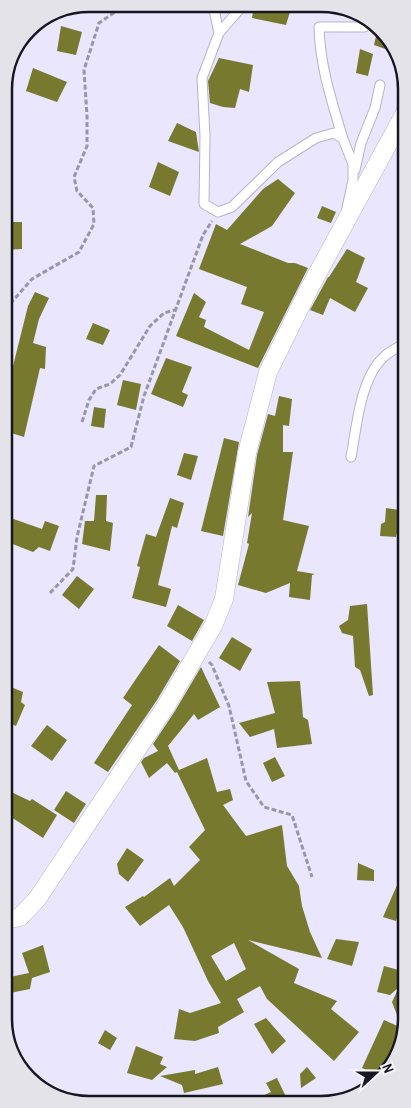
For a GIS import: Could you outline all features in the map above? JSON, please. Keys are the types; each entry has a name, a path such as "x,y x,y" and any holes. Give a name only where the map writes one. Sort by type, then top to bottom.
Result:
{"street":[{"path":"12,919 20,917 37,900 166,706 212,626 224,598 247,453 268,372 310,287 398,126"}],"lane":[{"path":"214,12 219,33"},
{"path":"238,12 219,33 202,78 205,136 204,204 218,212 232,207 278,162 316,138 334,134 344,139"},
{"path":"353,180 353,164 325,78 320,50 319,27 364,27"},
{"path":"343,228 361,143 380,85"},
{"path":"351,457 360,406 370,376 385,356 398,347"}],"path":[{"path":"13,301 32,279 79,252 94,224 93,208 77,191 74,178 87,146 84,70 99,23 115,12"},
{"path":"50,592 73,569 77,537 94,466 130,447 144,396 203,235 218,212"},
{"path":"82,422 89,400 96,389 110,384 120,375 150,326 164,313 176,310"},
{"path":"198,650 212,665 229,706 246,781 264,807 292,815 312,877"}],"building":[{"path":"253,12 290,12 286,25 252,18"},
{"path":"61,26 82,32 76,55 57,51"},
{"path":"376,35 387,49 374,45"},
{"path":"360,49 373,54 368,76 356,73"},
{"path":"219,58 253,65 249,92 240,89 235,108 210,103 208,81"},
{"path":"33,68 67,82 57,102 26,91"},
{"path":"177,123 196,132 199,152 168,141"},
{"path":"158,162 179,172 170,196 149,187"},
{"path":"278,179 295,193 272,226 240,244 288,263 295,263 308,268 258,368 176,336 194,293 206,302 199,317 206,320 204,327 249,350 264,312 241,304 247,287 199,269 216,224 227,230 263,189"},
{"path":"322,206 336,212 331,223 317,218"},
{"path":"13,222 22,222 22,249 13,250"},
{"path":"347,249 365,258 356,282 368,288 355,312 330,298 323,315 310,310 328,277"},
{"path":"35,292 49,298 39,319 33,343 46,347 45,369 40,368 24,437 13,433 13,367 28,306"},
{"path":"93,323 110,330 103,345 86,339"},
{"path":"166,358 192,367 182,392 188,395 183,407 151,394"},
{"path":"123,380 141,384 136,410 117,405"},
{"path":"279,396 292,399 289,426 283,425 283,452 293,452 283,520 309,526 297,571 315,574 312,575 310,600 289,597 290,583 266,593 238,585 249,544 247,543 252,513 248,517 257,455 268,414 275,416"},
{"path":"94,407 106,409 104,428 91,426"},
{"path":"224,438 239,442 223,536 201,531"},
{"path":"184,453 198,456 191,480 177,475"},
{"path":"96,495 107,495 106,521 113,523 110,551 82,544 85,521 94,521"},
{"path":"170,498 184,503 177,528 172,526 158,585 171,589 166,607 132,598 140,567 137,566 146,534 156,537"},
{"path":"386,508 398,510 398,533 396,537 380,536 381,524 385,522"},
{"path":"13,519 42,529 45,521 59,526 50,551 39,547 33,552 13,544"},
{"path":"77,576 94,589 79,609 62,595"},
{"path":"367,604 373,695 369,696 360,670 355,667 353,636 342,633 339,626 348,620 350,606"},
{"path":"178,605 204,620 192,641 167,626"},
{"path":"232,637 252,649 240,671 219,658"},
{"path":"159,645 180,661 157,700 108,772 94,763 132,705 123,698"},
{"path":"201,667 220,707 198,720 194,714 168,746 179,770 207,758 217,792 230,789 233,800 223,805 246,836 282,825 287,866 299,886 302,906 310,932 322,958 248,940 299,969 294,983 337,1001 331,1009 359,1032 334,1061 267,999 260,986 237,999 244,1012 218,1027 219,1033 195,1041 174,1039 179,1009 190,1013 221,1003 208,981 183,927 169,905 140,926 125,907 144,897 170,878 174,886 200,860 189,847 205,830 177,772 175,773 167,763 149,778 141,762 144,758 158,751 153,744","holes":["234,943 246,969 226,981 211,956"]},
{"path":"300,681 303,717 308,720 312,744 277,748 274,729 250,737 239,723 275,713 267,682"},
{"path":"12,688 23,692 21,702 25,705 16,726 12,724"},
{"path":"47,725 67,740 52,761 31,746"},
{"path":"275,757 285,776 272,782 263,763"},
{"path":"66,791 86,804 74,823 54,810"},
{"path":"12,792 30,801 32,799 57,815 43,838 12,818"},
{"path":"127,848 144,860 128,882 119,874 117,864"},
{"path":"358,863 374,870 374,881 357,880"},
{"path":"398,883 398,916 396,921 383,917"},
{"path":"336,939 359,942 352,966 327,959"},
{"path":"43,945 50,972 32,978 30,989 12,993 12,977 29,973 22,953"},
{"path":"384,966 398,970 398,988 390,995 377,992"},
{"path":"398,989 398,1018 392,1002"},
{"path":"266,1018 286,1041 272,1054 254,1024"},
{"path":"384,1020 398,1026 397,1033 393,1048 374,1074 362,1068"},
{"path":"105,1030 117,1038 110,1050 98,1043"},
{"path":"136,1046 163,1057 160,1064 167,1067 152,1080 127,1073"},
{"path":"218,1067 223,1084 184,1093 182,1085 160,1076 195,1070 195,1074"},
{"path":"307,1067 316,1078 301,1088 300,1074"},
{"path":"277,1078 286,1096 262,1096 271,1092 266,1083"}]}
